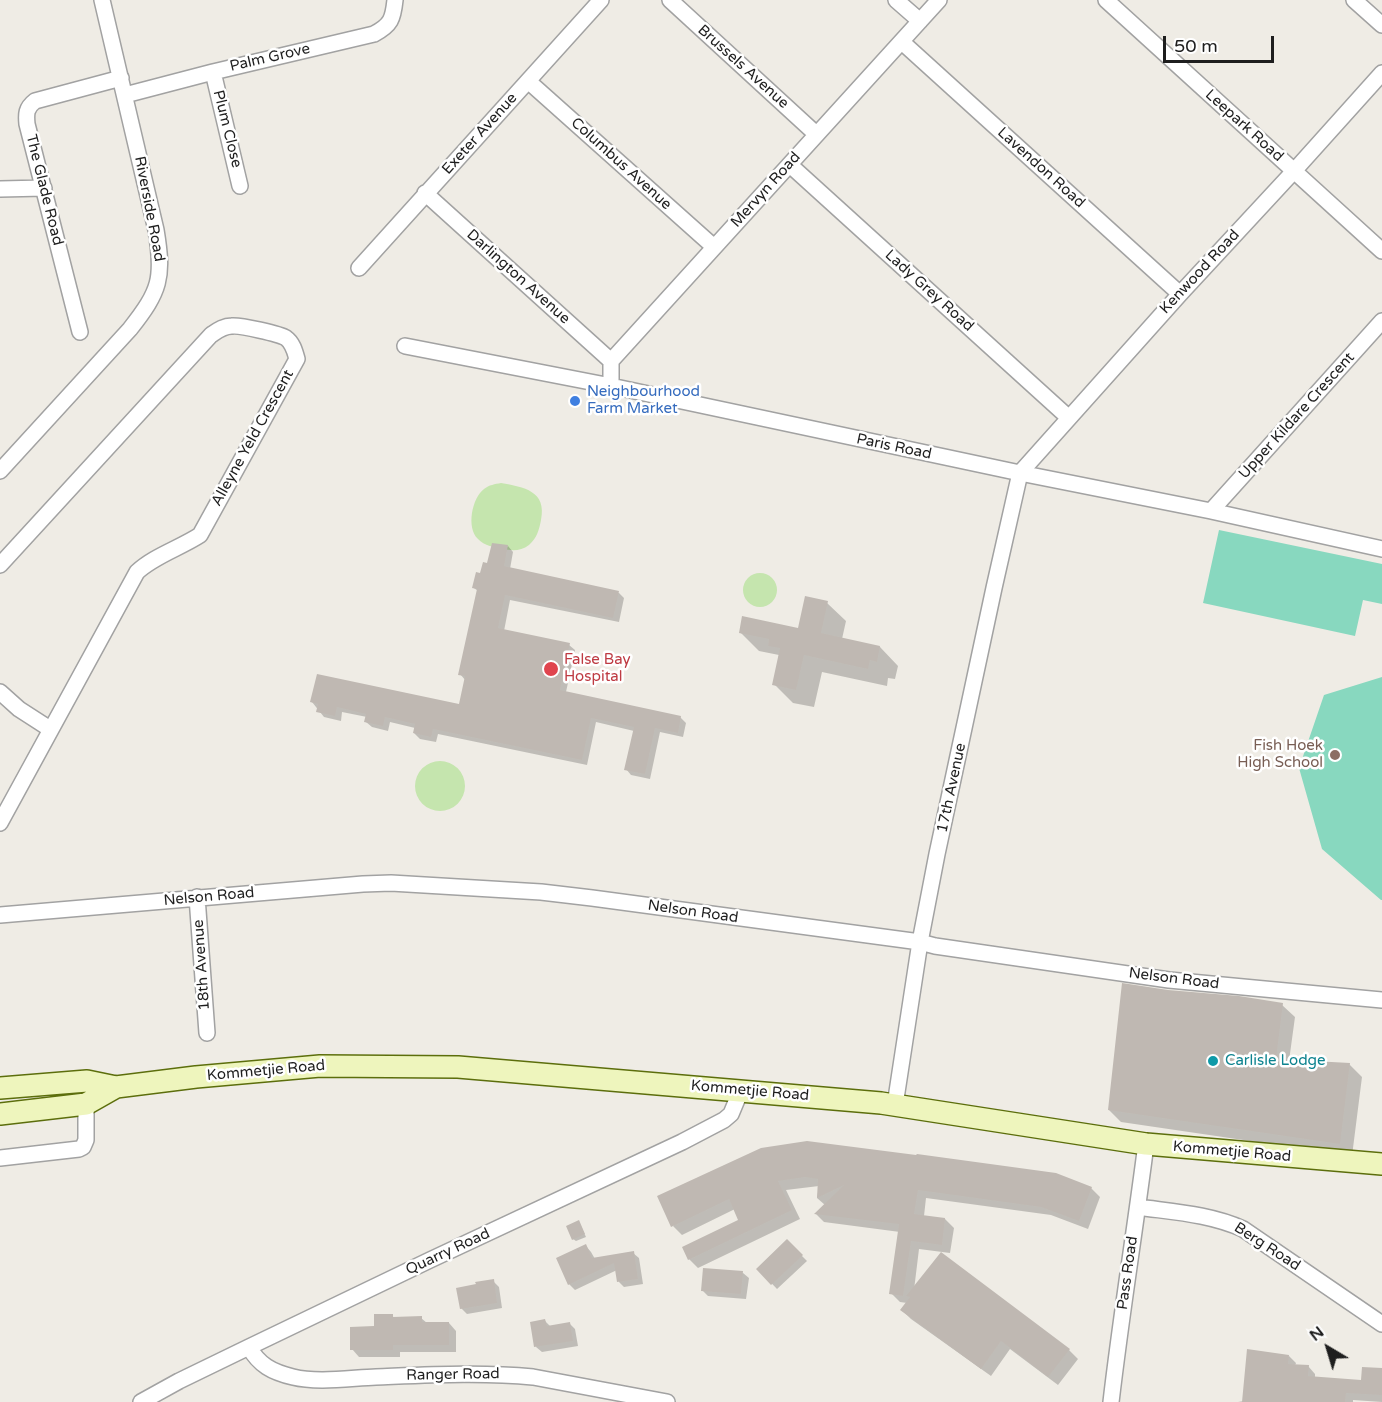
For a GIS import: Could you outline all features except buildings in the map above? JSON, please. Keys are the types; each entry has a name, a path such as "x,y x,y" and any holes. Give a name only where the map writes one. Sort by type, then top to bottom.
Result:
{"main road":[{"name":"Kommetjie Road","path":"0,1088 87,1081 116,1087 320,1066 458,1067 876,1102 1146,1144 1382,1164"},
{"name":"Kommetjie Road","path":"0,1114 86,1104 116,1087"}],"street":[{"name":"Riverside Road","path":"0,471 129,329 148,304 158,282 160,268 156,230 102,0"},
{"name":"Palm Grove","path":"125,95 374,34 390,22 395,0"},
{"name":"Exeter Avenue","path":"359,268 601,0"},
{"name":"Brussels Avenue","path":"670,0 816,134"},
{"path":"896,0 920,21"},
{"name":"Mervyn Road","path":"611,361 939,0"},
{"name":"Leepark Road","path":"1106,0 1382,251"},
{"path":"1354,0 1382,25"},
{"name":"Lavendon Road","path":"902,42 1180,294"},
{"name":"Plum Close","path":"213,72 240,186"},
{"name":"Kenwood Road","path":"1020,473 1382,72"},
{"name":"The Glade Road","path":"80,332 26,114 29,106 40,100 121,78"},
{"name":"Columbus Avenue","path":"528,81 714,247"},
{"name":"Lady Grey Road","path":"790,165 1069,418"},
{"path":"0,189 44,188"},
{"name":"Darlington Avenue","path":"425,193 611,361"},
{"name":"Upper Kildare Crescent","path":"1211,512 1382,321"},
{"name":"Alleyne Yeld Crescent","path":"0,565 211,335 220,328 246,327 286,338 292,345 297,359 200,535 183,546 145,564 136,572 0,823"},
{"name":"Paris Road","path":"405,346 611,386 1382,549"},
{"path":"611,361 611,386"},
{"name":"17th Avenue","path":"895,1105 920,942 937,854 1020,473"},
{"path":"0,692 19,709 50,729"},
{"name":"Nelson Road","path":"0,915 363,884 391,883 541,892 920,942 1169,980 1382,1000"},
{"name":"18th Avenue","path":"197,897 207,1033"},
{"name":"Quarry Road","path":"141,1402 179,1380 682,1142 731,1114 741,1090"},
{"path":"0,1158 83,1147 86,1140 86,1104"},
{"name":"Pass Road","path":"1111,1402 1146,1144"},
{"name":"Berg Road","path":"1138,1207 1212,1218 1243,1229 1382,1324"},
{"name":"Ranger Road","path":"249,1347 260,1363 293,1378 314,1380 396,1376 512,1375 667,1402"}],"green space":[{"path":"501,483 518,486 532,492 541,503 541,520 537,534 526,547 507,550 486,545 474,534 471,521 476,499 484,489"},
{"path":"1219,530 1382,564 1382,604 1363,600 1355,636 1203,603"},
{"path":"760,573 772,578 777,590 772,602 760,607 748,602 743,590 748,578"},
{"path":"1382,677 1381,900 1322,849 1299,768 1324,695"},
{"path":"445,761 458,768 464,776 464,796 458,804 450,810 435,811 422,804 416,796 415,781 422,768 430,762"}],"place":[{"name":"Neighbourhood Farm Market","path":"575,401"},
{"name":"False Bay Hospital","path":"551,669"},
{"name":"Fish Hoek High School","path":"1335,755"},
{"name":"Carlisle Lodge","path":"1213,1061"}]}
